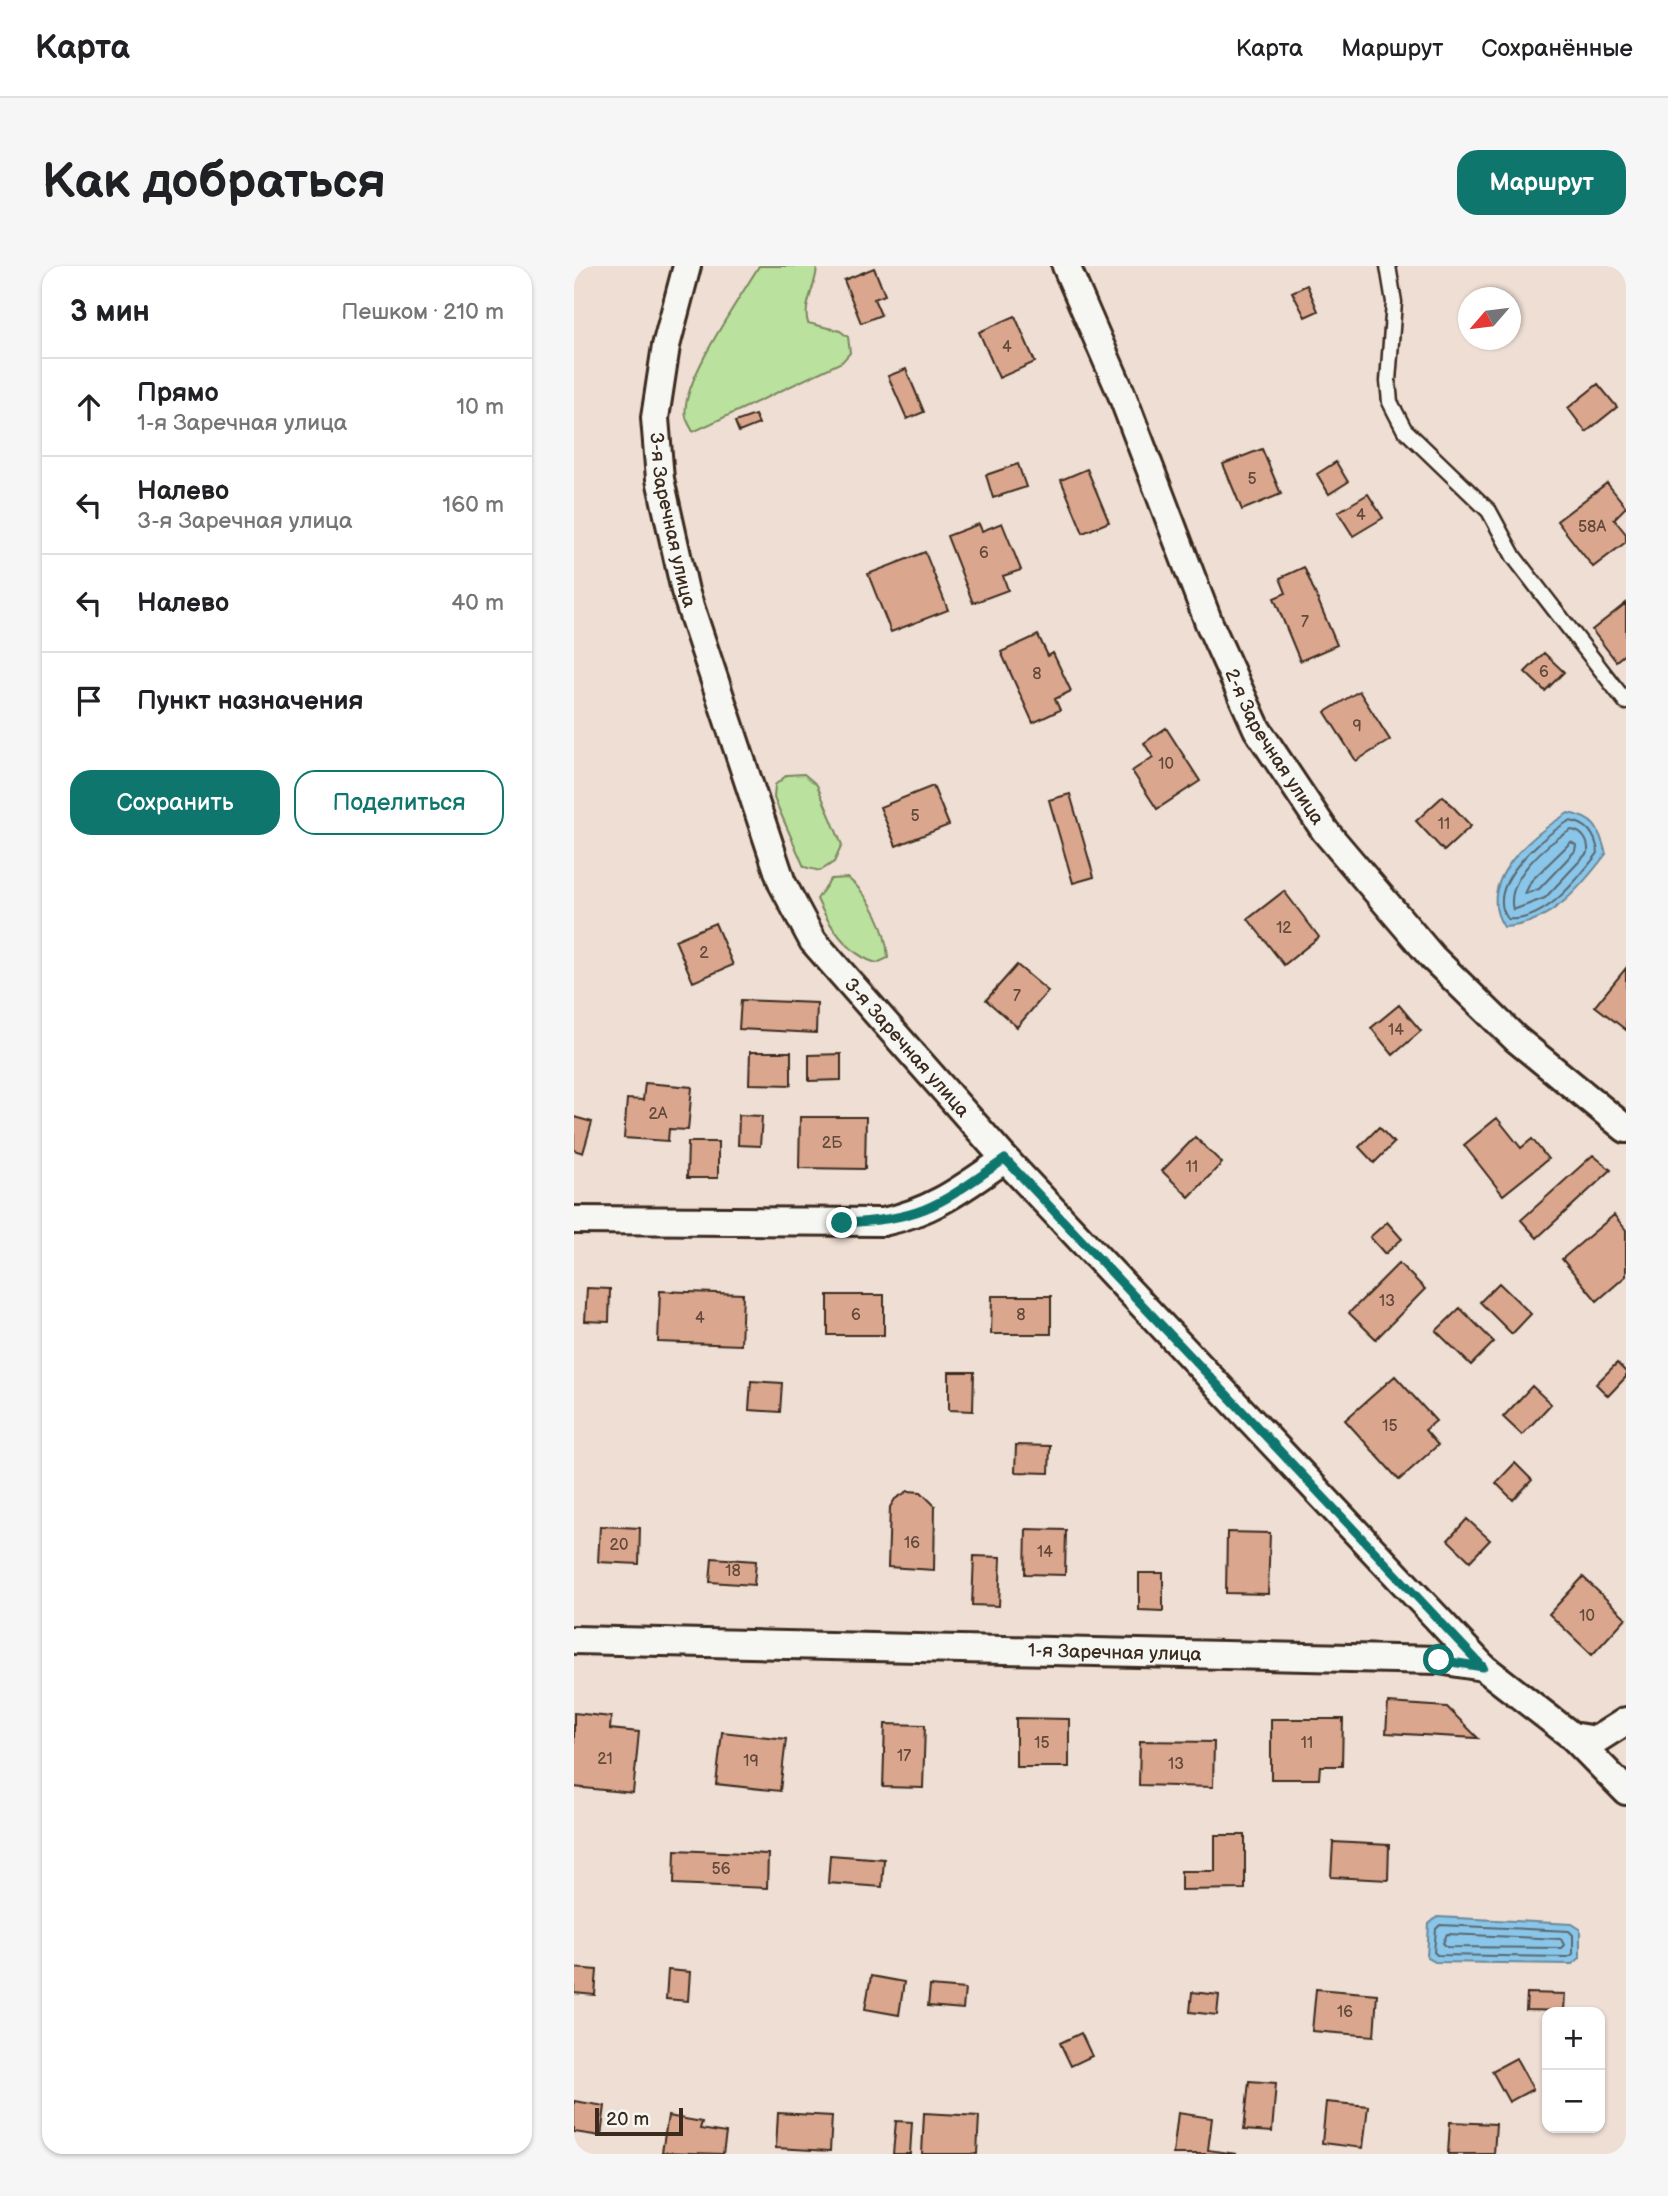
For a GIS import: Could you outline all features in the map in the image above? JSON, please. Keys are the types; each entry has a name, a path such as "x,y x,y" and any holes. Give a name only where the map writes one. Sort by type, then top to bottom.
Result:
{"street":[{"name":"3-я Заречная улица","path":"687,266 666,346 655,418 660,479 685,591 782,883 813,941 1005,1159 1483,1667"},
{"name":"2-я Заречная улица","path":"1066,266 1122,395 1209,623 1257,729 1325,831 1432,957 1516,1039 1626,1129"},
{"path":"574,1220 883,1222 915,1215 939,1205 1005,1159"},
{"name":"1-я Заречная улица","path":"574,1640 1439,1660 1483,1667 1572,1736"},
{"path":"1572,1736 1596,1740 1626,1721"},
{"path":"1572,1736 1626,1791"}],"lane":[{"path":"1388,266 1394,302 1388,381 1390,402 1399,420 1404,429 1489,511 1514,557 1626,702"}],"green space":[{"path":"759,266 817,266 808,302 808,323 840,331 848,337 850,353 842,362 693,432 686,417 686,403 692,384 713,341"},
{"path":"804,774 817,785 842,845 834,862 820,871 804,867 774,798 775,785 787,775"},
{"path":"848,878 864,894 881,925 888,958 877,963 857,954 841,938 817,899 831,879"}],"water":[{"path":"1568,813 1590,821 1601,837 1606,854 1574,892 1550,912 1521,925 1504,927 1497,910 1496,893 1502,877 1511,861 1524,847"},
{"path":"1437,1917 1572,1924 1580,1929 1580,1958 1572,1964 1435,1962 1427,1957 1429,1924"}],"building":[{"path":"874,268 885,295 874,299 881,315 861,323 844,280"},
{"path":"1307,285 1318,311 1305,317 1292,292"},
{"path":"1015,316 1035,362 999,378 979,332"},
{"path":"906,369 924,412 907,419 888,376"},
{"path":"1598,384 1617,407 1586,432 1568,408"},
{"path":"755,415 759,424 739,432 735,422"},
{"path":"1262,449 1281,494 1242,510 1223,464"},
{"path":"1336,462 1348,482 1329,494 1317,474"},
{"path":"1018,464 1026,487 993,498 986,475"},
{"path":"1087,469 1109,522 1083,533 1061,480"},
{"path":"1607,483 1626,507 1614,519 1626,534 1626,542 1593,567 1557,521"},
{"path":"1368,494 1383,518 1353,536 1338,512"},
{"path":"1002,523 1021,570 1003,576 1008,590 973,603 947,536 979,524 982,531"},
{"path":"925,552 948,610 891,632 868,574"},
{"path":"1304,567 1337,645 1300,661 1274,598 1286,593 1280,578"},
{"path":"1626,603 1626,653 1616,661 1592,630"},
{"path":"1038,635 1048,656 1053,653 1071,691 1055,699 1060,710 1033,723 1001,652"},
{"path":"1544,653 1564,672 1545,691 1525,672"},
{"path":"1359,691 1390,740 1356,761 1325,712"},
{"path":"1166,728 1200,781 1157,809 1132,771 1153,757 1144,743"},
{"path":"933,786 949,825 896,846 880,807"},
{"path":"1070,794 1094,877 1073,883 1049,800"},
{"path":"1443,796 1471,826 1444,851 1416,821"},
{"path":"1284,891 1319,937 1284,965 1248,919"},
{"path":"715,923 733,965 693,982 675,940"},
{"path":"1017,965 1048,991 1017,1027 986,1000"},
{"path":"1626,968 1626,1030 1595,1006"},
{"path":"741,1000 817,1003 816,1033 739,1029"},
{"path":"1399,1005 1421,1031 1393,1055 1371,1028"},
{"path":"750,1052 791,1052 791,1085 749,1084"},
{"path":"841,1054 841,1080 809,1081 809,1055"},
{"path":"645,1083 692,1087 688,1130 669,1129 668,1141 624,1138 627,1099 643,1100"},
{"path":"739,1115 762,1116 760,1146 738,1145"},
{"path":"574,1117 592,1122 583,1153 574,1150"},
{"path":"800,1117 866,1117 865,1169 799,1168"},
{"path":"1497,1118 1521,1148 1532,1139 1548,1159 1503,1195 1464,1145"},
{"path":"1379,1127 1394,1143 1374,1163 1359,1147"},
{"path":"1195,1137 1222,1163 1189,1197 1162,1171"},
{"path":"688,1142 718,1142 718,1178 687,1178"},
{"path":"1593,1155 1611,1170 1537,1238 1521,1220"},
{"path":"1614,1215 1626,1230 1626,1276 1597,1301 1562,1259"},
{"path":"1387,1222 1402,1239 1385,1254 1370,1237"},
{"path":"1399,1263 1425,1289 1376,1339 1349,1313"},
{"path":"1499,1283 1531,1314 1512,1334 1480,1302"},
{"path":"587,1288 610,1289 609,1322 585,1321"},
{"path":"660,1291 743,1294 741,1345 658,1342"},
{"path":"828,1295 884,1295 884,1335 828,1335"},
{"path":"992,1296 1051,1296 1051,1334 991,1334"},
{"path":"1460,1308 1494,1342 1471,1365 1436,1331"},
{"path":"1617,1363 1626,1372 1626,1377 1608,1396 1596,1384"},
{"path":"949,1372 974,1372 973,1411 949,1410"},
{"path":"1395,1376 1436,1421 1425,1430 1438,1445 1399,1480 1345,1420"},
{"path":"751,1381 782,1383 780,1412 749,1410"},
{"path":"1532,1386 1551,1404 1522,1435 1503,1417"},
{"path":"1016,1445 1050,1446 1049,1473 1015,1472"},
{"path":"1515,1463 1532,1480 1513,1500 1496,1483"},
{"path":"908,1491 921,1492 935,1506 934,1570 888,1567 890,1507 895,1499"},
{"path":"1467,1519 1490,1540 1470,1561 1448,1540"},
{"path":"600,1526 640,1528 639,1564 598,1562"},
{"path":"1026,1529 1066,1530 1065,1575 1025,1574"},
{"path":"1227,1532 1270,1533 1268,1594 1226,1593"},
{"path":"974,1556 1001,1557 999,1606 972,1605"},
{"path":"712,1558 756,1561 754,1585 710,1582"},
{"path":"1139,1573 1163,1573 1163,1611 1139,1610"},
{"path":"1583,1577 1626,1618 1592,1655 1549,1614"},
{"path":"1388,1703 1447,1707 1478,1738 1386,1733"},
{"path":"574,1713 611,1717 610,1729 639,1732 633,1793 574,1787"},
{"path":"1016,1718 1069,1719 1069,1767 1016,1767"},
{"path":"1271,1719 1343,1719 1342,1766 1320,1766 1319,1779 1271,1779"},
{"path":"885,1724 925,1725 923,1788 883,1787"},
{"path":"722,1732 786,1739 780,1791 716,1784"},
{"path":"1140,1741 1214,1742 1213,1787 1139,1785"},
{"path":"1215,1835 1245,1835 1245,1889 1181,1890 1181,1871 1215,1871"},
{"path":"1333,1842 1389,1845 1388,1880 1331,1877"},
{"path":"675,1850 768,1854 767,1888 674,1884"},
{"path":"830,1855 884,1859 882,1887 828,1883"},
{"path":"574,1968 597,1970 595,1995 574,1993"},
{"path":"668,1970 690,1972 688,2001 666,1999"},
{"path":"871,1976 904,1982 899,2015 865,2009"},
{"path":"930,1986 965,1989 963,2009 928,2006"},
{"path":"1316,1989 1377,1994 1374,2036 1312,2031"},
{"path":"1192,1992 1219,1995 1217,2015 1190,2012"},
{"path":"1527,1993 1565,1994 1564,2007 1526,2010"},
{"path":"1081,2033 1092,2056 1071,2066 1060,2043"},
{"path":"1516,2058 1533,2089 1509,2102 1492,2071"},
{"path":"1249,2081 1276,2083 1272,2132 1244,2130"},
{"path":"574,2101 605,2106 601,2136 574,2132"},
{"path":"1326,2102 1368,2106 1363,2148 1322,2143"},
{"path":"778,2113 832,2116 830,2151 776,2148"},
{"path":"924,2113 979,2116 977,2154 922,2154"},
{"path":"1178,2113 1212,2118 1208,2150 1237,2154 1173,2154"},
{"path":"668,2116 702,2122 700,2129 726,2133 723,2154 662,2152"},
{"path":"896,2121 912,2122 910,2154 893,2154"},
{"path":"1450,2122 1496,2124 1494,2154 1448,2154"}],"route":[{"path":"842,1223 883,1222 915,1215 939,1205 1005,1159 1483,1667 1439,1660"}]}
